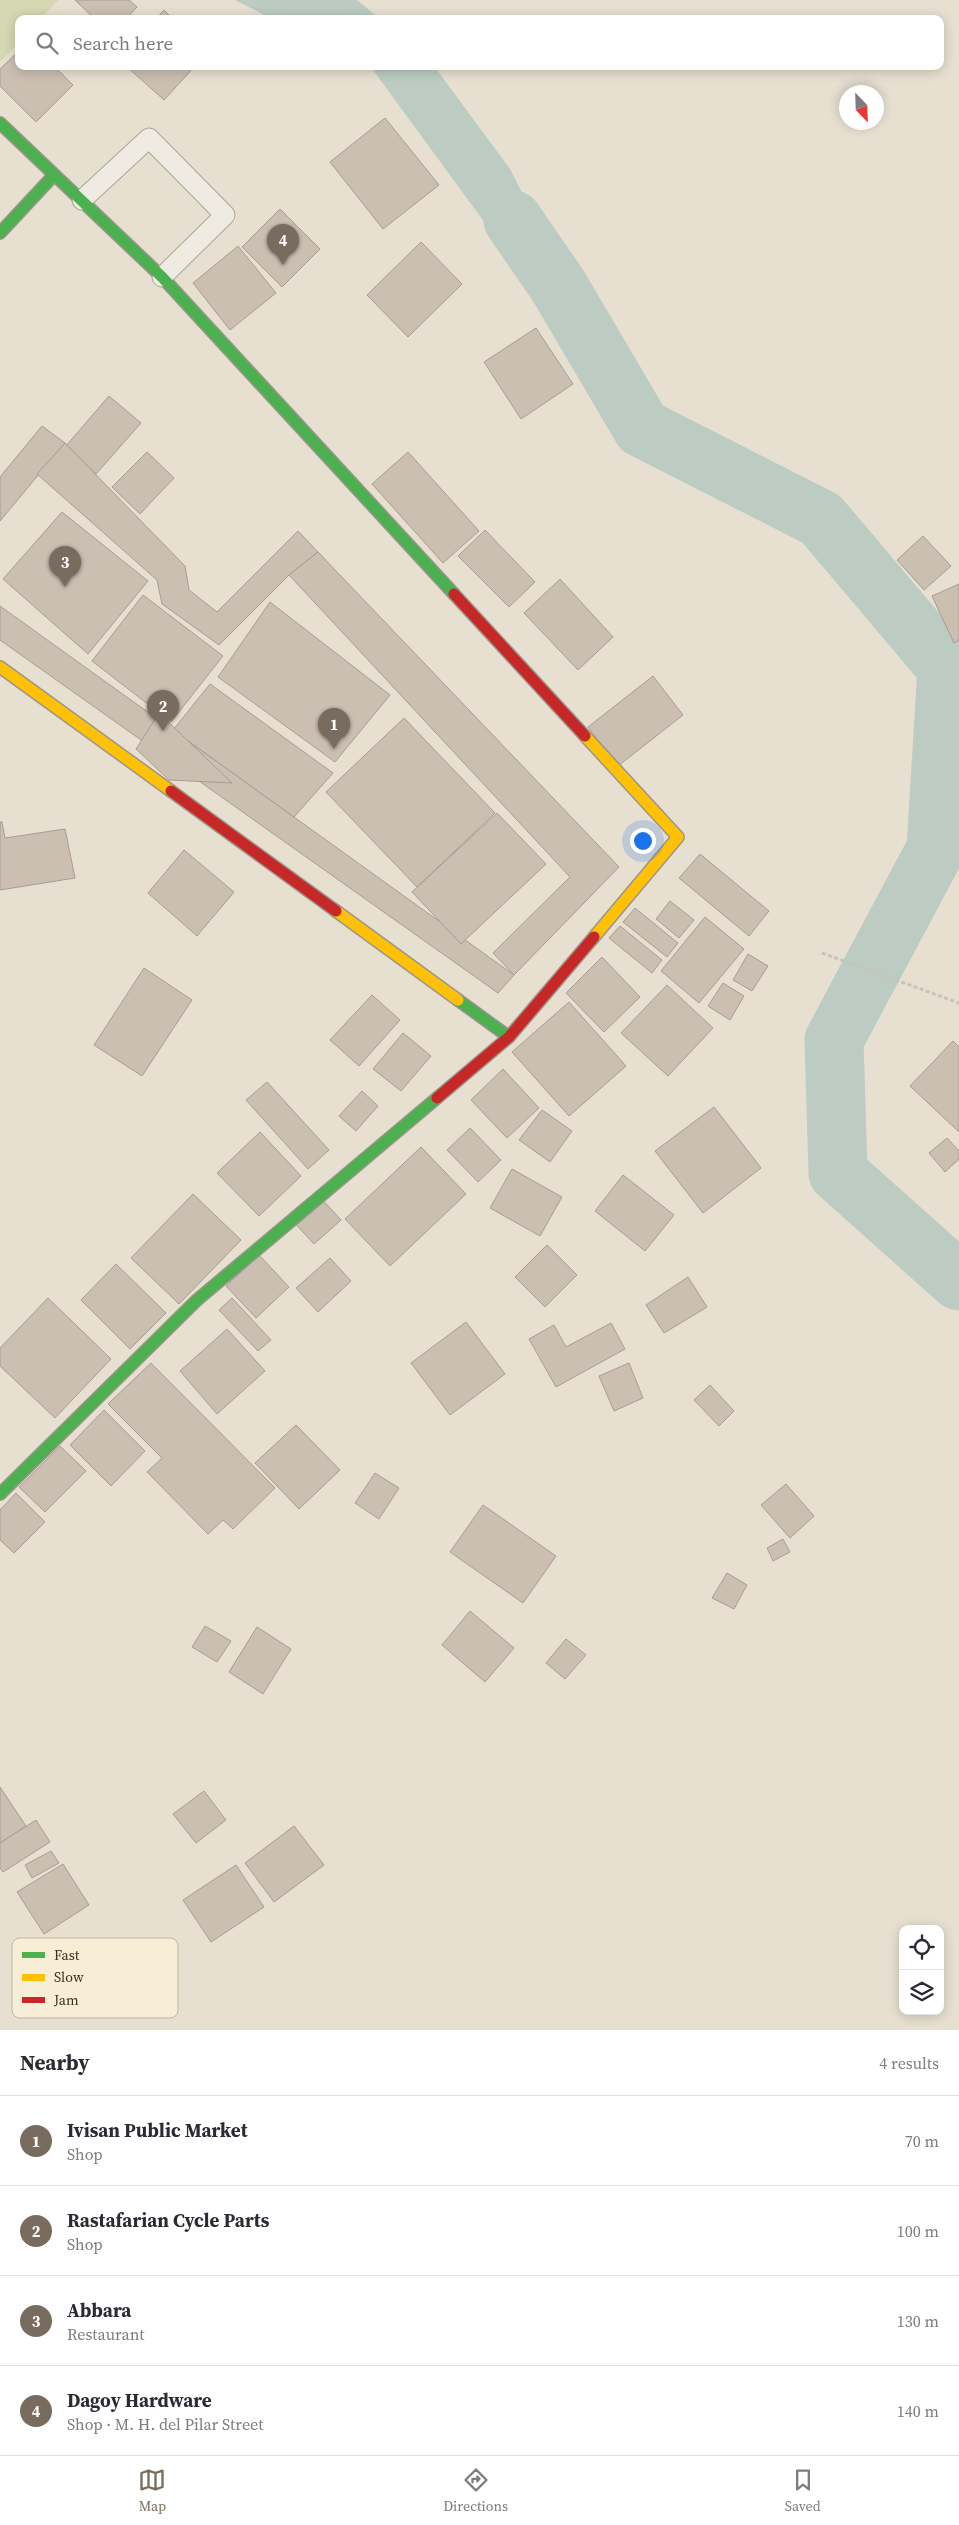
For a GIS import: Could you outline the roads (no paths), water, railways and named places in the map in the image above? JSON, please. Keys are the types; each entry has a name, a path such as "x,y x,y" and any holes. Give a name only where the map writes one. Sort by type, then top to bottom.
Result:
{"street":[{"path":"0,123 162,277 678,838 509,1037 197,1300 0,1494"},
{"path":"0,233 54,175"},
{"path":"0,667 509,1037"}],"lane":[{"path":"82,200 149,138 225,215 162,277"}],"waterway":[{"path":"513,220 559,287 642,428 821,519 947,668 936,849 834,1040 838,1173 959,1281"}],"place":[{"name":"Dagoy Hardware","path":"283,265"},
{"name":"Abbara","path":"65,587"},
{"name":"Rastafarian Cycle Parts","path":"163,731"},
{"name":"Ivisan Public Market","path":"334,749"}]}
